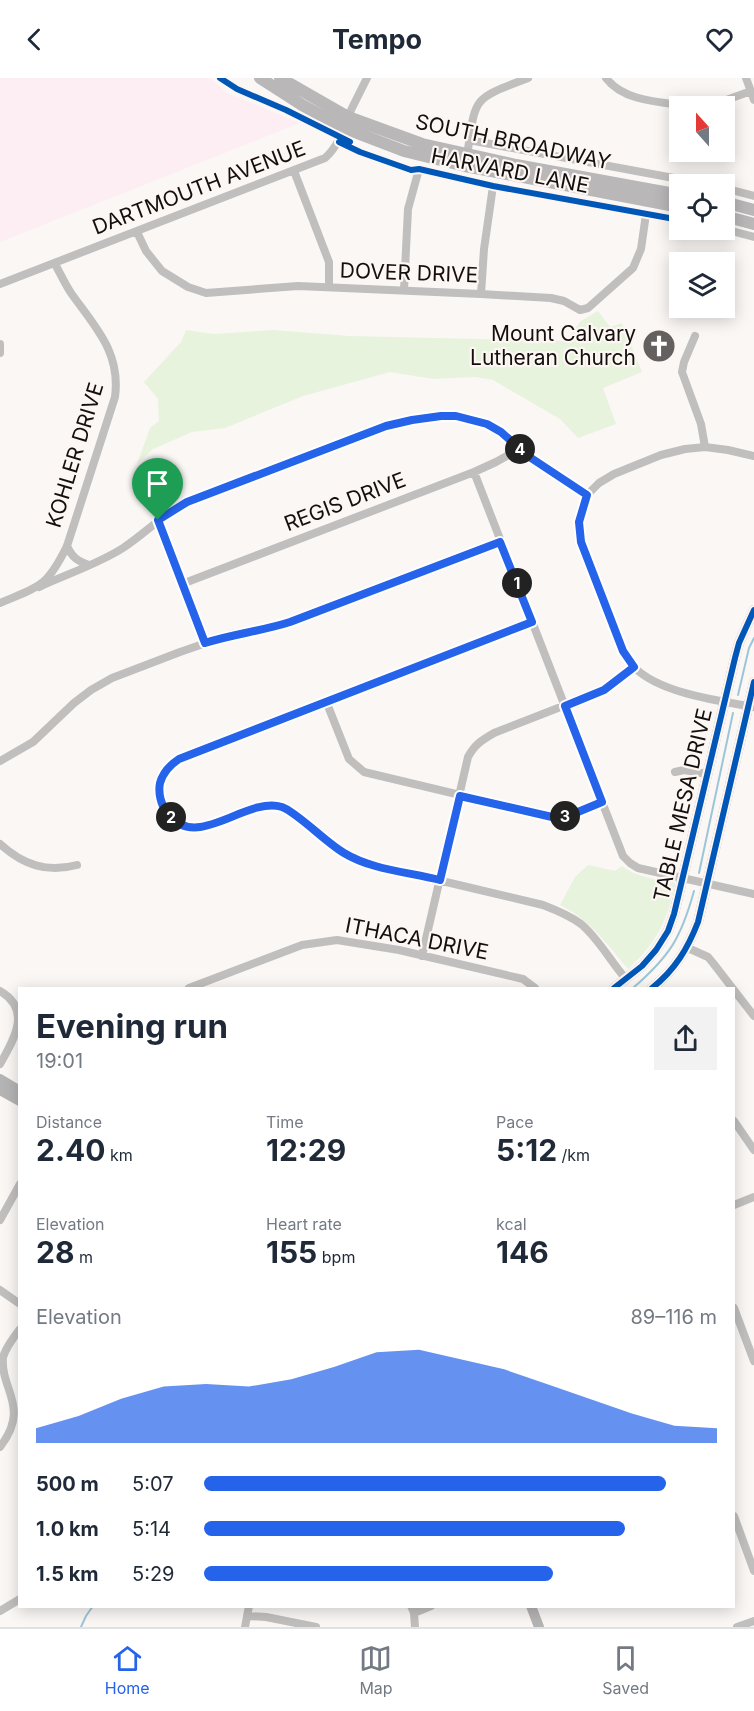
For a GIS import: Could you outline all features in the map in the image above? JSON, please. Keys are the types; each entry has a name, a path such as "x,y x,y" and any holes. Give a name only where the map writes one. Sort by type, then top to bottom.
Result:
{"main road":[{"name":"SOUTH BROADWAY","path":"260,78 302,105 346,122 466,160 669,205"},
{"name":"SOUTH BROADWAY","path":"280,78 346,122"},
{"name":"SOUTH BROADWAY","path":"466,160 669,193"},
{"path":"735,205 754,210"},
{"path":"735,219 754,224"}],"street":[{"name":"DARTMOUTH AVENUE","path":"0,284 325,158 333,152 339,142 367,78"},
{"path":"466,160 474,110 479,101 491,92 528,78"},
{"path":"606,78 611,85 629,95 669,102"},
{"path":"746,78 754,100"},
{"path":"735,97 751,91"},
{"path":"469,140 669,177"},
{"name":"HARVARD LANE","path":"339,142 411,170 419,169 493,186 669,218"},
{"path":"404,290 407,218 419,169"},
{"path":"294,171 329,262 329,287"},
{"path":"481,294 484,249 493,186"},
{"path":"735,191 754,196"},
{"name":"DOVER DRIVE","path":"137,232 146,251 162,271 188,287 202,292 271,287 404,290 551,298 564,301 580,310 585,309 633,268 640,249 646,214"},
{"path":"735,232 754,237"},
{"name":"KOHLER DRIVE","path":"0,603 39,587 56,568 67,546 115,397 117,382 115,366 105,340 69,291 55,264"},
{"path":"695,336 682,372 701,424 705,447"},
{"path":"0,344 0,353"},
{"path":"39,587 124,547 158,520 187,502 386,426 412,420 441,416 475,419 501,432 519,449 587,495"},
{"path":"752,707 667,687 646,677 634,667 623,651 581,542 579,522 587,495 599,483 614,474 661,455 705,447 754,456"},
{"name":"REGIS DRIVE","path":"182,584 474,472 519,449"},
{"path":"474,472 623,856 638,868 754,894"},
{"path":"158,520 205,643"},
{"path":"0,761 33,742 74,703 112,678 232,634 290,622 500,542"},
{"path":"67,546 78,562 89,565"},
{"name":"TABLE MESA DRIVE","path":"615,987 642,966 668,931 684,878 739,643 754,610"},
{"path":"532,622 179,759 171,765 160,783 162,804 176,821 196,828 261,806 280,807 288,810 326,842 346,855 382,867 517,898 565,914 581,924 595,938 626,979"},
{"path":"422,956 468,757 480,741 604,690 634,667"},
{"name":"TABLE MESA DRIVE","path":"653,987 666,977 688,948 698,922 752,707 754,682"},
{"path":"326,701 349,759 371,775 552,817 573,814 602,802"},
{"path":"675,772 684,770 707,774"},
{"path":"0,844 18,858 35,866 60,869 77,865"},
{"name":"ITHACA DRIVE","path":"192,987 302,945 338,940 367,944 523,979 534,987"},
{"path":"688,948 708,957 732,987"},
{"path":"735,991 754,1016"},
{"path":"0,992 11,1001 16,1010 18,1022 14,1040 0,1064"},
{"path":"0,1079 18,1090"},
{"path":"0,1090 18,1100"},
{"path":"735,1122 754,1150"},
{"path":"0,1220 18,1188"},
{"path":"735,1205 754,1197"},
{"path":"0,1290 18,1303"},
{"path":"735,1311 754,1361"},
{"path":"0,1447 8,1436 13,1412 2,1368 2,1359 18,1332"},
{"path":"735,1521 739,1543 754,1571"},
{"path":"0,1611 18,1600"},
{"path":"245,1627 249,1608"},
{"path":"532,1608 539,1627"},
{"path":"412,1610 415,1627"},
{"path":"248,1616 316,1627"},
{"path":"737,1627 754,1620"}],"shaded area":[{"path":"0,78 210,78 227,93 300,123 0,242"}],"green space":[{"path":"598,311 610,327 622,323 642,372 603,388 616,424 578,438 560,419 493,380 475,377 433,379 390,372 303,396 225,428 192,432 153,449 137,464 150,428 159,421 158,399 144,382 181,342 186,330 213,334 273,330 349,336 565,341 581,321"},
{"path":"588,865 615,871 622,866 640,876 675,883 669,909 659,930 646,950 628,969 589,925 560,905 575,877"}],"waterway":[{"path":"738,695 749,648 754,638"},
{"path":"699,873 733,713"},
{"path":"634,987 665,956 679,934 694,891"},
{"path":"81,1627 92,1608"}],"cycle path":[{"path":"220,78 237,89 350,142"},
{"path":"339,142 411,170 419,169 493,186 669,218"},
{"path":"615,987 642,966 668,931 739,643 754,610"},
{"path":"653,987 680,958 698,922 754,682"}],"place":[{"name":"Mount Calvary Lutheran Church","path":"659,346"}],"route":[{"path":"456,416 475,419 501,432 528,456 587,495 579,522 581,542 623,651 634,667 604,690 565,706 602,802 573,814 552,817 460,796 440,880 369,864 346,855 326,842 288,810 272,805 261,806 204,827 185,826 176,821 162,804 160,783 164,773 179,759 532,622 500,542 290,622 232,634 205,643 158,520 187,502 386,426 412,420 456,416"}]}
